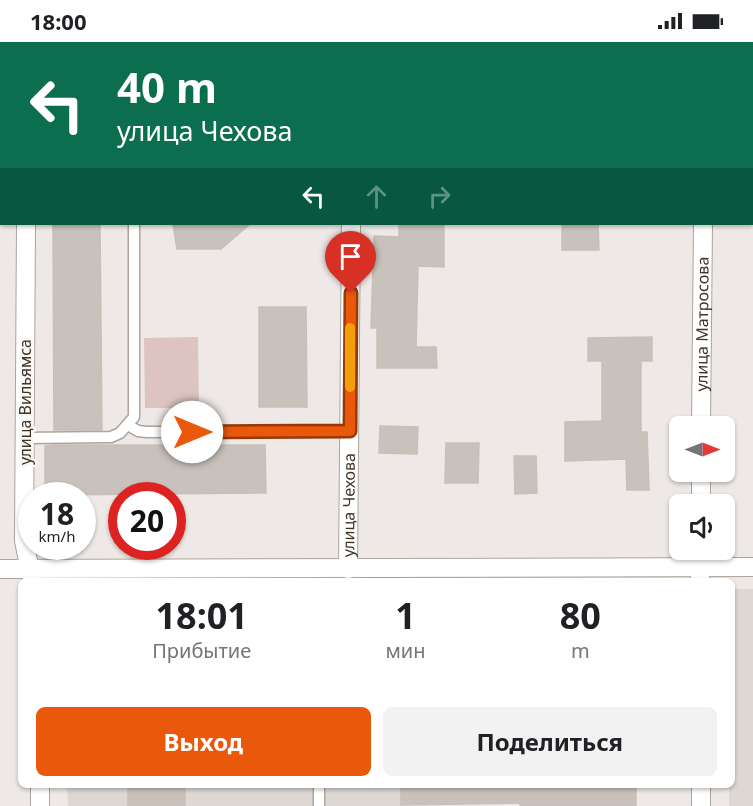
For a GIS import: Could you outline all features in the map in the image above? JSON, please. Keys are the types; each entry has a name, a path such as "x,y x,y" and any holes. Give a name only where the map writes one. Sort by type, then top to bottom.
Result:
{"street":[{"name":"улица Вильямса","path":"26,225 24,541 31,575"},
{"name":"улица Чехова","path":"348,569 351,225"},
{"name":"улица Матросова","path":"701,416 703,225"},
{"path":"0,569 31,575 317,575 348,569 700,565 753,567"},
{"path":"40,788 40,806"},
{"path":"701,788 701,806"}],"lane":[{"path":"25,438 111,437 116,436 134,417 134,225"},
{"path":"128,425 138,431 147,432 350,431"},
{"path":"319,788 319,806"}],"shaded area":[{"path":"198,337 199,408 145,408 144,338"},
{"path":"735,589 753,589 753,806 729,806 729,788 735,788"},
{"path":"67,788 401,788 401,806 68,806"}],"building":[{"path":"53,225 100,225 102,430 54,430"},
{"path":"173,225 249,225 221,249 177,249"},
{"path":"399,225 444,225 444,267 418,266 416,347 436,347 437,368 377,368 377,328 371,328 374,236 399,237"},
{"path":"562,225 598,225 599,250 562,250"},
{"path":"259,307 306,307 307,407 259,407"},
{"path":"652,337 652,361 641,361 641,432 647,432 649,490 627,490 626,459 565,461 565,422 602,421 602,361 588,361 588,338"},
{"path":"380,426 418,427 417,454 379,453"},
{"path":"446,443 479,443 478,483 445,483"},
{"path":"265,445 266,493 186,494 186,482 108,482 108,494 96,495 96,482 45,482 45,446"},
{"path":"514,456 536,456 537,493 515,494"},
{"path":"128,788 185,788 185,806 128,806"},
{"path":"401,788 636,788 636,806 520,806 520,803 401,805"}],"slow traffic":[{"path":"350,328 350,387"}],"route":[{"path":"192,432 350,431 351,293"}]}
